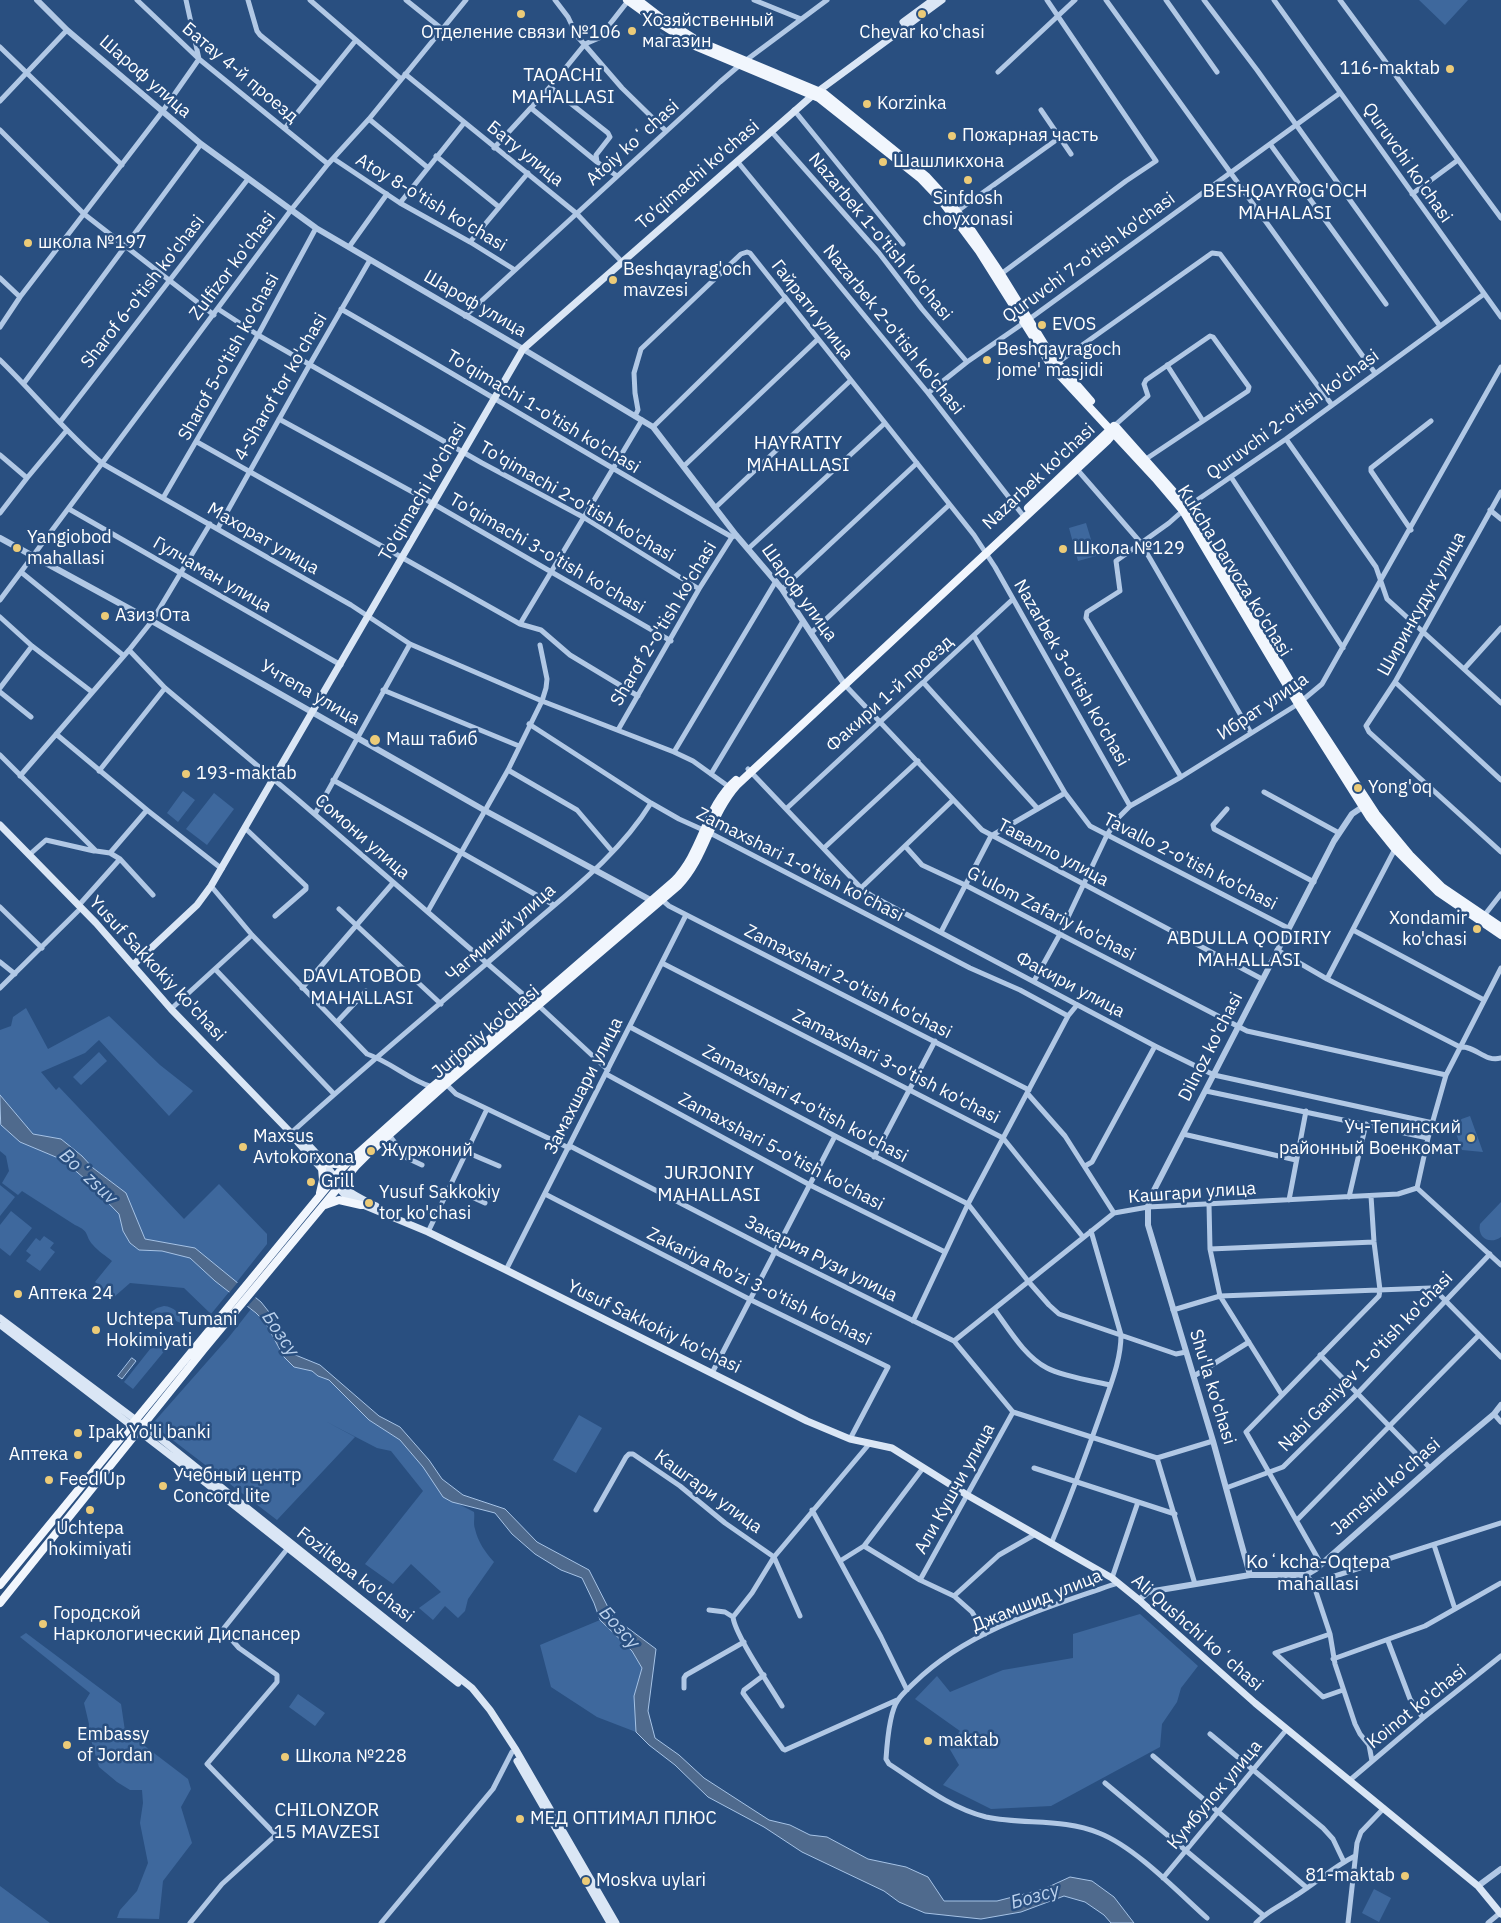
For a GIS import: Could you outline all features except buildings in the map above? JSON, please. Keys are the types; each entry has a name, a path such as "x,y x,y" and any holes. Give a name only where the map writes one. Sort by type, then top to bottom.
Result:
{"main road":[{"name":"Kukcha Darvoza ko'chasi","path":"628,0 656,22 696,46 744,62"},
{"name":"Kukcha Darvoza ko'chasi","path":"638,0 685,34 744,62 815,91 829,105 920,178 955,213 1001,274 1052,367 1143,461 1185,509 1300,703 1395,849 1438,892 1482,919 1501,927"},
{"name":"To'qimachi ko'chasi","path":"133,965 197,904 222,869 524,349 815,91 933,0"},
{"name":"To'qimachi ko'chasi","path":"926,5 942,0"},
{"name":"Kukcha Darvoza ko'chasi","path":"955,213 1026,322 1057,363 1113,429"},
{"name":"Nazarbek ko'chasi","path":"707,831 731,788 985,552 1113,429"},
{"name":"Kukcha Darvoza ko'chasi","path":"1365,805 1431,876 1501,936"},
{"name":"Yusuf Sakkokiy ko'chasi","path":"0,825 80,907 171,1009 291,1133 299,1137 351,1200 428,1232 807,1421 850,1439 870,1443"},
{"name":"Jurjoniy ko'chasi","path":"337,1182 536,1005 657,900 678,886 693,868 707,831"},
{"name":"Jurjoniy ko'chasi","path":"0,1603 321,1207 337,1182 345,1164 432,1087 536,1005"},
{"path":"319,1198 323,1165 345,1164"},
{"name":"Yusuf Sakkokiy ko'chasi","path":"337,1182 356,1196 404,1217 428,1232"},
{"path":"0,1584 274,1250 319,1198 337,1182"},
{"path":"321,1207 339,1200 361,1205"},
{"name":"Foziltepa ko'chasi","path":"0,1318 132,1423"},
{"name":"Foziltepa ko'chasi","path":"0,1324 141,1429 413,1639 472,1688 490,1710 616,1923"},
{"name":"Foziltepa ko'chasi","path":"141,1429 470,1692 514,1751 610,1923"},
{"name":"Ali Qushchi koʻchasi","path":"870,1443 892,1448 1034,1535 1115,1580 1255,1703 1478,1886 1501,1914"}],"street":[{"name":"Шароф улица","path":"37,0 67,30 201,144 316,228 524,349 653,427 716,508 734,536 749,548 782,589 844,683"},
{"name":"Батау 4-й проезд","path":"137,0 199,59 328,164"},
{"path":"0,327 20,297 162,112 199,59 186,0"},
{"path":"248,0 257,31 260,35 320,84"},
{"path":"310,0 401,79"},
{"path":"406,0 442,29"},
{"name":"Zulfizor ko'chasi","path":"0,600 291,210 328,164 369,120 466,0"},
{"path":"555,0 568,17 577,36 622,88 666,131"},
{"path":"494,148 550,87 585,44 599,38 628,0"},
{"path":"754,0 801,19"},
{"name":"Atoiy koʻchasi","path":"465,316 744,62 827,0"},
{"path":"1001,274 1126,181 1156,161 1046,0"},
{"path":"998,72 1075,0"},
{"path":"1106,0 1375,373"},
{"path":"1166,0 1217,72"},
{"path":"1204,0 1257,70 1440,326"},
{"name":"Quruvchi ko'chasi","path":"1274,0 1501,317"},
{"path":"1343,1 1501,218"},
{"path":"0,101 67,30"},
{"path":"285,128 356,40"},
{"path":"0,47 122,165"},
{"name":"Бату улица","path":"405,74 576,214 622,262"},
{"path":"550,87 608,133 610,138 596,155 597,162"},
{"name":"Quruvchi 7-o'tish ko'chasi","path":"928,393 967,362 1026,322 1340,93"},
{"path":"531,108 617,176"},
{"path":"794,110 903,244"},
{"path":"1041,110 1071,154"},
{"path":"369,120 427,167"},
{"path":"400,202 464,123"},
{"path":"0,130 84,214 214,315"},
{"name":"Nazarbek 1-o'tish ko'chasi","path":"771,131 879,253 922,309 967,362"},
{"path":"955,213 1060,138"},
{"path":"24,383 201,144"},
{"path":"1270,144 1386,304"},
{"path":"436,156 500,207"},
{"name":"Atoy 8-o'tish ko'chasi","path":"334,159 400,202 515,270"},
{"path":"1412,194 1458,160"},
{"name":"Nazarbek 2-o'tish ko'chasi","path":"737,161 928,393 1023,516"},
{"path":"470,242 528,173"},
{"name":"Sharof 6-o'tish ko'chasi","path":"60,422 248,179"},
{"path":"349,247 387,194"},
{"name":"Sharof 5-o'tish ko'chasi","path":"163,498 258,335 316,228"},
{"path":"1057,363 1216,252 1220,254 1332,405"},
{"name":"Гайрати улица","path":"635,416 638,410 634,393 634,373 641,349 741,254 750,253 917,463 985,552"},
{"name":"4-Sharof tor ko'chasi","path":"218,528 370,260"},
{"path":"0,278 20,297"},
{"name":"Quruvchi 2-o'tish ko'chasi","path":"1181,777 1086,618 1087,612 1118,593 1120,587 1116,561 1185,509 1286,439 1484,294"},
{"path":"653,427 786,298"},
{"name":"To'qimachi 2-o'tish ko'chasi","path":"218,309 258,335 583,517 699,589"},
{"name":"To'qimachi 1-o'tish ko'chasi","path":"341,309 495,398 613,470 734,536"},
{"path":"1113,429 1148,396 1144,382 1211,336 1249,386 1248,391 1143,461"},
{"path":"684,466 818,340"},
{"name":"Махорат улица","path":"0,360 24,383 78,443 103,464 218,528 368,616 410,644 542,701 674,752 693,761 731,788"},
{"path":"1168,365 1203,421"},
{"name":"Ибрат улица","path":"1034,981 1084,886 1107,835 1119,817 1130,806 1181,777 1300,703 1322,684 1411,530 1501,367"},
{"path":"716,508 850,381"},
{"name":"To'qimachi 3-o'tish ko'chasi","path":"279,419 433,504 670,641"},
{"path":"520,624 642,420"},
{"path":"1411,530 1371,471 1371,468 1431,421"},
{"path":"749,548 885,423"},
{"path":"0,513 68,430"},
{"path":"1286,439 1376,567 1387,599 1501,703"},
{"path":"197,442 250,470 520,624 541,630 570,656 638,696"},
{"path":"0,455 27,478"},
{"path":"782,589 917,463"},
{"path":"1075,467 1141,543 1250,733"},
{"path":"1231,477 1343,648"},
{"name":"Ширинкудук улица","path":"1501,492 1395,682 1366,726 1501,852"},
{"path":"811,633 950,505"},
{"name":"Гулчаман улица","path":"69,509 341,664"},
{"path":"1490,510 1501,519"},
{"path":"20,776 152,621 210,524"},
{"name":"Sharof 2-o'tish ko'chasi","path":"618,730 699,589 734,536"},
{"name":"Учтепа улица","path":"0,538 152,621 484,810 594,870 657,900"},
{"name":"Nazarbek 3-o'tish ko'chasi","path":"985,552 1130,806"},
{"path":"21,572 124,656"},
{"path":"674,752 776,581"},
{"name":"Факири 1-й проезд","path":"786,809 1013,599"},
{"path":"0,617 32,646 92,692"},
{"path":"712,774 803,621"},
{"path":"1464,670 1501,628"},
{"name":"Tavallo 2-o'tish ko'chasi","path":"974,636 1065,793 1090,826 1288,928"},
{"path":"314,814 410,644"},
{"path":"428,911 508,770 542,701 546,688 546,678 540,644"},
{"path":"0,688 32,646"},
{"name":"Сомони улица","path":"129,650 165,688 536,1005"},
{"path":"923,682 1038,809"},
{"path":"1395,682 1501,780"},
{"name":"Тавалло улица","path":"844,683 982,830 1084,886 1262,979"},
{"path":"99,771 165,688"},
{"path":"383,690 519,746"},
{"path":"0,692 31,717"},
{"name":"Zamaxshari 1-o'tish ko'chasi","path":"529,724 679,819 707,831 970,968 1020,990 1068,1016"},
{"path":"56,734 99,771 222,869"},
{"path":"0,755 96,851"},
{"path":"824,848 918,761"},
{"path":"508,770 577,810 612,851"},
{"name":"Факири улица","path":"750,770 861,888 872,896 1155,1046 1214,1076 1433,1122"},
{"path":"333,780 554,905"},
{"path":"1264,792 1340,832"},
{"path":"941,932 991,836 1065,793"},
{"path":"861,888 953,800"},
{"name":"Чагминий улица","path":"291,1133 376,1057 441,1004 594,870 644,814 651,803"},
{"name":"Dilnoz ko'chasi","path":"1148,1207 1150,1198 1288,928 1340,832 1352,814 1365,805"},
{"path":"1227,809 1213,825 1214,829 1314,882"},
{"path":"110,853 147,810"},
{"path":"246,829 304,883 306,889 275,916"},
{"path":"29,855 46,840 110,853 120,859 154,895"},
{"name":"G'ulom Zafariy ko'chasi","path":"905,846 922,865 965,884 1247,1032 1446,1075"},
{"path":"1327,979 1395,849"},
{"path":"0,988 42,948 80,907 120,859"},
{"path":"302,988 393,883"},
{"path":"211,886 252,935 367,1054 385,1060 422,1084 432,1087"},
{"path":"1482,919 1501,894"},
{"name":"Zamaxshari 2-o'tish ko'chasi","path":"657,900 935,1041 1028,1091 1065,1136 1086,1166 1114,1213"},
{"path":"0,907 42,948"},
{"path":"339,909 441,1004"},
{"name":"Замахшари улица","path":"506,1270 686,915"},
{"path":"1353,930 1484,1000"},
{"path":"171,1009 252,935"},
{"path":"1277,950 1327,979 1460,1047 1467,1047 1489,1059 1501,1058"},
{"path":"0,962 15,974"},
{"name":"Zamaxshari 3-o'tish ko'chasi","path":"662,963 1003,1138 1083,1237"},
{"path":"1501,968 1446,1075 1428,1138 1417,1188 1501,1265"},
{"path":"215,969 334,1094"},
{"path":"337,1022 366,991"},
{"path":"914,1321 968,1204 1068,1016 1077,1004"},
{"name":"Zamaxshari 5-o'tish ko'chasi","path":"536,1005 607,1072 810,1185 945,1252"},
{"name":"Zamaxshari 4-o'tish ko'chasi","path":"630,1028 968,1204"},
{"path":"874,1156 935,1041"},
{"path":"1086,1166 1092,1162 1155,1046"},
{"name":"Закария Рузи улица","path":"446,1084 456,1094 569,1147 954,1341"},
{"path":"1206,1091 1428,1138"},
{"path":"428,1232 487,1109"},
{"path":"1290,1200 1306,1111"},
{"path":"1349,1197 1366,1124"},
{"path":"1183,1134 1296,1160"},
{"path":"389,1135 407,1158 422,1165"},
{"path":"712,1373 835,1136"},
{"path":"466,1152 499,1166"},
{"path":"450,1187 485,1203"},
{"name":"Кашгари улица","path":"954,1341 1114,1213 1148,1207 1398,1194 1417,1188"},
{"name":"Zakariya Ro'zi 3-o'tish ko'chasi","path":"545,1194 751,1300 888,1367 850,1439"},
{"path":"1321,1564 1298,1520 1246,1432 1379,1296 1371,1196"},
{"path":"968,1204 1028,1281 1059,1314 1176,1354 1186,1352"},
{"path":"1209,1204 1210,1249 1220,1296 1282,1395"},
{"name":"Shu'la ko'chasi","path":"1148,1207 1148,1225 1213,1441 1250,1575"},
{"path":"1051,1544 1076,1482 1110,1386 1121,1348 1121,1335 1091,1231"},
{"path":"1210,1249 1374,1242"},
{"name":"Nabi Ganiyev 1-o'tish ko'chasi","path":"1226,1488 1283,1467 1357,1394 1490,1254"},
{"path":"1173,1310 1220,1296 1431,1288 1501,1357"},
{"path":"994,1308 1039,1364 1049,1370 1110,1386"},
{"path":"1298,1520 1479,1335"},
{"path":"954,1341 1013,1412 1157,1458 1213,1441"},
{"path":"1194,1376 1249,1342"},
{"path":"1320,1355 1430,1468"},
{"name":"Jamshid ko'chasi","path":"1306,1575 1494,1414 1501,1405"},
{"name":"Али Кушчи улица","path":"920,1580 1013,1412"},
{"path":"1494,1414 1501,1422"},
{"path":"782,1706 733,1623 733,1617 752,1593 774,1557 870,1443"},
{"name":"Кашгари улица","path":"596,1510 626,1457 628,1454 633,1454 680,1486 725,1523 774,1557"},
{"path":"1157,1458 1195,1584"},
{"path":"840,1561 864,1546 924,1468"},
{"path":"1034,1468 1175,1514"},
{"path":"1115,1580 1138,1502"},
{"path":"812,1510 881,1637 907,1690"},
{"path":"1313,1583 1501,1523"},
{"path":"954,1596 999,1555 1034,1535"},
{"path":"1434,1545 1455,1609"},
{"path":"864,1546 920,1580 954,1596 972,1612 985,1634"},
{"path":"190,1923 222,1884 276,1835 207,1764 277,1682 277,1675 239,1648 224,1632 224,1628 288,1548"},
{"path":"774,1557 800,1616"},
{"path":"1139,1600 1148,1592 1250,1575 1306,1575 1313,1583 1330,1634 1333,1659 1356,1727 1369,1745 1372,1761"},
{"name":"Джамшид улица","path":"764,1675 744,1690 743,1693 782,1749 785,1750 897,1700 938,1662 985,1634 1115,1580"},
{"path":"1333,1659 1388,1641 1425,1626 1501,1583"},
{"path":"709,1610 725,1612 733,1617"},
{"path":"1330,1634 1275,1653 1323,1698 1344,1690"},
{"path":"1388,1641 1410,1699 1423,1718"},
{"path":"684,1688 684,1678 686,1675 744,1642"},
{"name":"Koinot ko'chasi","path":"1350,1780 1423,1718 1501,1656"},
{"name":"Джамшид улица","path":"897,1700 892,1715 886,1750 886,1759 889,1764 944,1800 978,1814 1014,1821 1064,1823 1101,1833 1118,1843 1163,1878 1207,1918"},
{"name":"Кумбулок улица","path":"1163,1878 1288,1729"},
{"path":"1210,1734 1322,1828 1333,1839 1344,1862"},
{"path":"381,1923 493,1790 514,1751"},
{"path":"1153,1756 1307,1888"},
{"path":"1105,1784 1263,1915"},
{"path":"1348,1923 1355,1856 1361,1832 1384,1808"},
{"path":"1256,1923 1263,1915 1355,1856"},
{"path":"1478,1886 1501,1870"},
{"path":"1488,1923 1501,1914"}],"shaded area":[{"path":"1419,0 1468,0 1445,25"},
{"path":"660,32 675,42 666,50 660,46"},
{"path":"1086,523 1096,556 1078,561 1069,528"},
{"path":"183,791 195,800 178,822 167,813"},
{"path":"214,793 234,809 207,845 186,829"},
{"path":"26,1008 48,1049 109,1016 160,1065 193,1091 169,1116 99,1040 85,1053 41,1072 56,1090 59,1087 184,1219 219,1184 267,1234 267,1244 236,1283 195,1248 145,1239 125,1193 93,1168 82,1156 61,1139 33,1134 0,1095 0,1030 11,1026 13,1017"},
{"path":"99,1052 107,1061 81,1085 73,1077"},
{"path":"1470,1116 1483,1152 1462,1150 1454,1128 1456,1121"},
{"path":"0,1124 20,1142 63,1160 85,1179 119,1214 123,1231 130,1243 139,1250 162,1251 190,1258 229,1292 211,1314 184,1288 130,1283 114,1297 95,1282 112,1261 90,1242 87,1234 22,1191 18,1195 2,1183 9,1171 6,1156 0,1151"},
{"path":"0,1185 15,1197 0,1216"},
{"path":"1501,1202 1501,1237 1493,1240 1485,1239 1480,1233 1480,1224"},
{"path":"11,1211 32,1228 10,1256 0,1248 0,1225"},
{"path":"44,1236 54,1243 50,1248 55,1252 40,1271 26,1261 31,1255 26,1251 36,1238 40,1241"},
{"path":"164,1306 176,1311 180,1316 181,1323 176,1321 175,1317 170,1313 164,1312 155,1317 151,1312"},
{"path":"251,1309 265,1322 284,1357 294,1367 312,1371 318,1376 329,1380 369,1420 400,1440 423,1467 443,1496 474,1512 474,1527 478,1538 494,1562 468,1599 465,1611 458,1618 445,1606 433,1620 419,1608 441,1592 411,1564 393,1584 365,1564 423,1491 391,1451 377,1448 325,1421 355,1437 277,1520 157,1428 154,1422 229,1337"},
{"path":"174,1336 176,1337 133,1389 124,1382 158,1339 166,1340"},
{"path":"579,1415 602,1428 576,1473 553,1460"},
{"path":"1140,1614 1198,1666 1181,1688 1177,1702 1162,1724 1160,1747 1051,1806 991,1809 943,1785 959,1765 948,1746 960,1731 915,1699 937,1676 950,1692 1003,1670 1073,1658 1073,1634"},
{"path":"600,1620 632,1651 642,1668 634,1696 636,1732 597,1717 551,1687 540,1645"},
{"path":"26,1633 121,1704 125,1731 188,1779 191,1789 181,1807 192,1843 163,1881 159,1919 117,1918 120,1910 137,1891 148,1863 140,1823 143,1803 142,1790 130,1790 99,1767 88,1730 89,1724 84,1703 90,1693 20,1637"},
{"path":"298,1694 325,1713 315,1726 289,1707"},
{"path":"0,1886 50,1923 0,1923"},
{"path":"1374,1889 1391,1898 1379,1922 1362,1913"}],"water":[{"name":"Бозсу","path":"0,1095 33,1134 61,1139 82,1156 93,1168 126,1193 145,1239 195,1248 261,1302 273,1317 293,1354 320,1365 379,1416 400,1427 429,1460 442,1479 463,1495 505,1509 537,1542 589,1570 613,1617 656,1649 648,1711 655,1738 679,1755 704,1778 769,1820 790,1825 810,1835 827,1837 868,1859 906,1867 928,1877 944,1901 997,1901 1044,1889 1070,1877 1092,1881 1114,1897 1134,1923 1111,1923 1104,1915 1085,1902 1064,1896 1021,1912 981,1919 925,1913 899,1902 884,1891 802,1852 764,1827 708,1797 675,1765 649,1745 636,1732 634,1696 642,1668 632,1651 600,1620 582,1578 561,1570 535,1554 512,1534 495,1513 452,1502 443,1497 423,1467 400,1440 369,1420 329,1380 318,1376 312,1371 294,1367 284,1357 265,1322 190,1258 162,1251 139,1250 130,1243 123,1231 119,1214 85,1179 63,1160 20,1142 1,1125"},
{"path":"132,1358 136,1361 122,1379 118,1376"}],"pier":[{"path":"238,1282 257,1296 246,1308 228,1294"}],"place":[{"name":"Отделение связи №106","path":"521,14"},
{"name":"Chevar ko'chasi","path":"922,14"},
{"name":"Хозяйственный магазин","path":"632,31"},
{"name":"116-maktab","path":"1450,69"},
{"name":"Korzinka","path":"867,104"},
{"name":"Пожарная часть","path":"952,136"},
{"name":"Шашликхона","path":"883,162"},
{"name":"Sinfdosh choyxonasi","path":"968,180"},
{"name":"школа №197","path":"28,243"},
{"name":"Beshqayrag'och mavzesi","path":"613,280"},
{"name":"EVOS","path":"1042,325"},
{"name":"Beshqayragoch jome' masjidi","path":"987,360"},
{"name":"Yangiobod mahallasi","path":"17,548"},
{"name":"Школа №129","path":"1063,549"},
{"name":"Азиз Ота","path":"105,616"},
{"name":"Маш табиб","path":"375,740"},
{"name":"193-maktab","path":"186,774"},
{"name":"Yong'oq","path":"1358,788"},
{"name":"Xondamir ko'chasi","path":"1477,929"},
{"name":"Уч-Тепинский районный Военкомат","path":"1471,1138"},
{"name":"Maxsus Avtokorxona","path":"243,1147"},
{"name":"Журжоний","path":"371,1151"},
{"name":"Grill","path":"311,1182"},
{"name":"Yusuf Sakkokiy tor ko'chasi","path":"369,1203"},
{"name":"Аптека 24","path":"18,1294"},
{"name":"Uchtepa Tumani Hokimiyati","path":"96,1330"},
{"name":"Ipak Yo'li banki","path":"78,1433"},
{"name":"Аптека","path":"78,1455"},
{"name":"Feed Up","path":"49,1480"},
{"name":"Учебный центр Concord lite","path":"163,1486"},
{"name":"Uchtepa hokimiyati","path":"90,1510"},
{"name":"Городской Наркологический Диспансер","path":"43,1624"},
{"name":"maktab","path":"928,1741"},
{"name":"Embassy of Jordan","path":"67,1745"},
{"name":"Школа №228","path":"285,1757"},
{"name":"МЕД ОПТИМАЛ ПЛЮС","path":"520,1819"},
{"name":"81-maktab","path":"1405,1876"},
{"name":"Moskva uylari","path":"586,1881"}],"district":[{"name":"TAQACHI MAHALLASI","path":"563,87"},
{"name":"BESHQAYROG'OCH MAHALASI","path":"1285,203"},
{"name":"HAYRATIY MAHALLASI","path":"798,455"},
{"name":"ABDULLA QODIRIY MAHALLASI","path":"1249,950"},
{"name":"DAVLATOBOD MAHALLASI","path":"362,988"},
{"name":"JURJONIY MAHALLASI","path":"709,1185"},
{"name":"Koʻkcha-Oqtepa mahallasi","path":"1318,1574"},
{"name":"CHILONZOR 15 MAVZESI","path":"327,1822"}],"water label":[{"name":"Boʻzsuv","path":"88,1177"}]}
